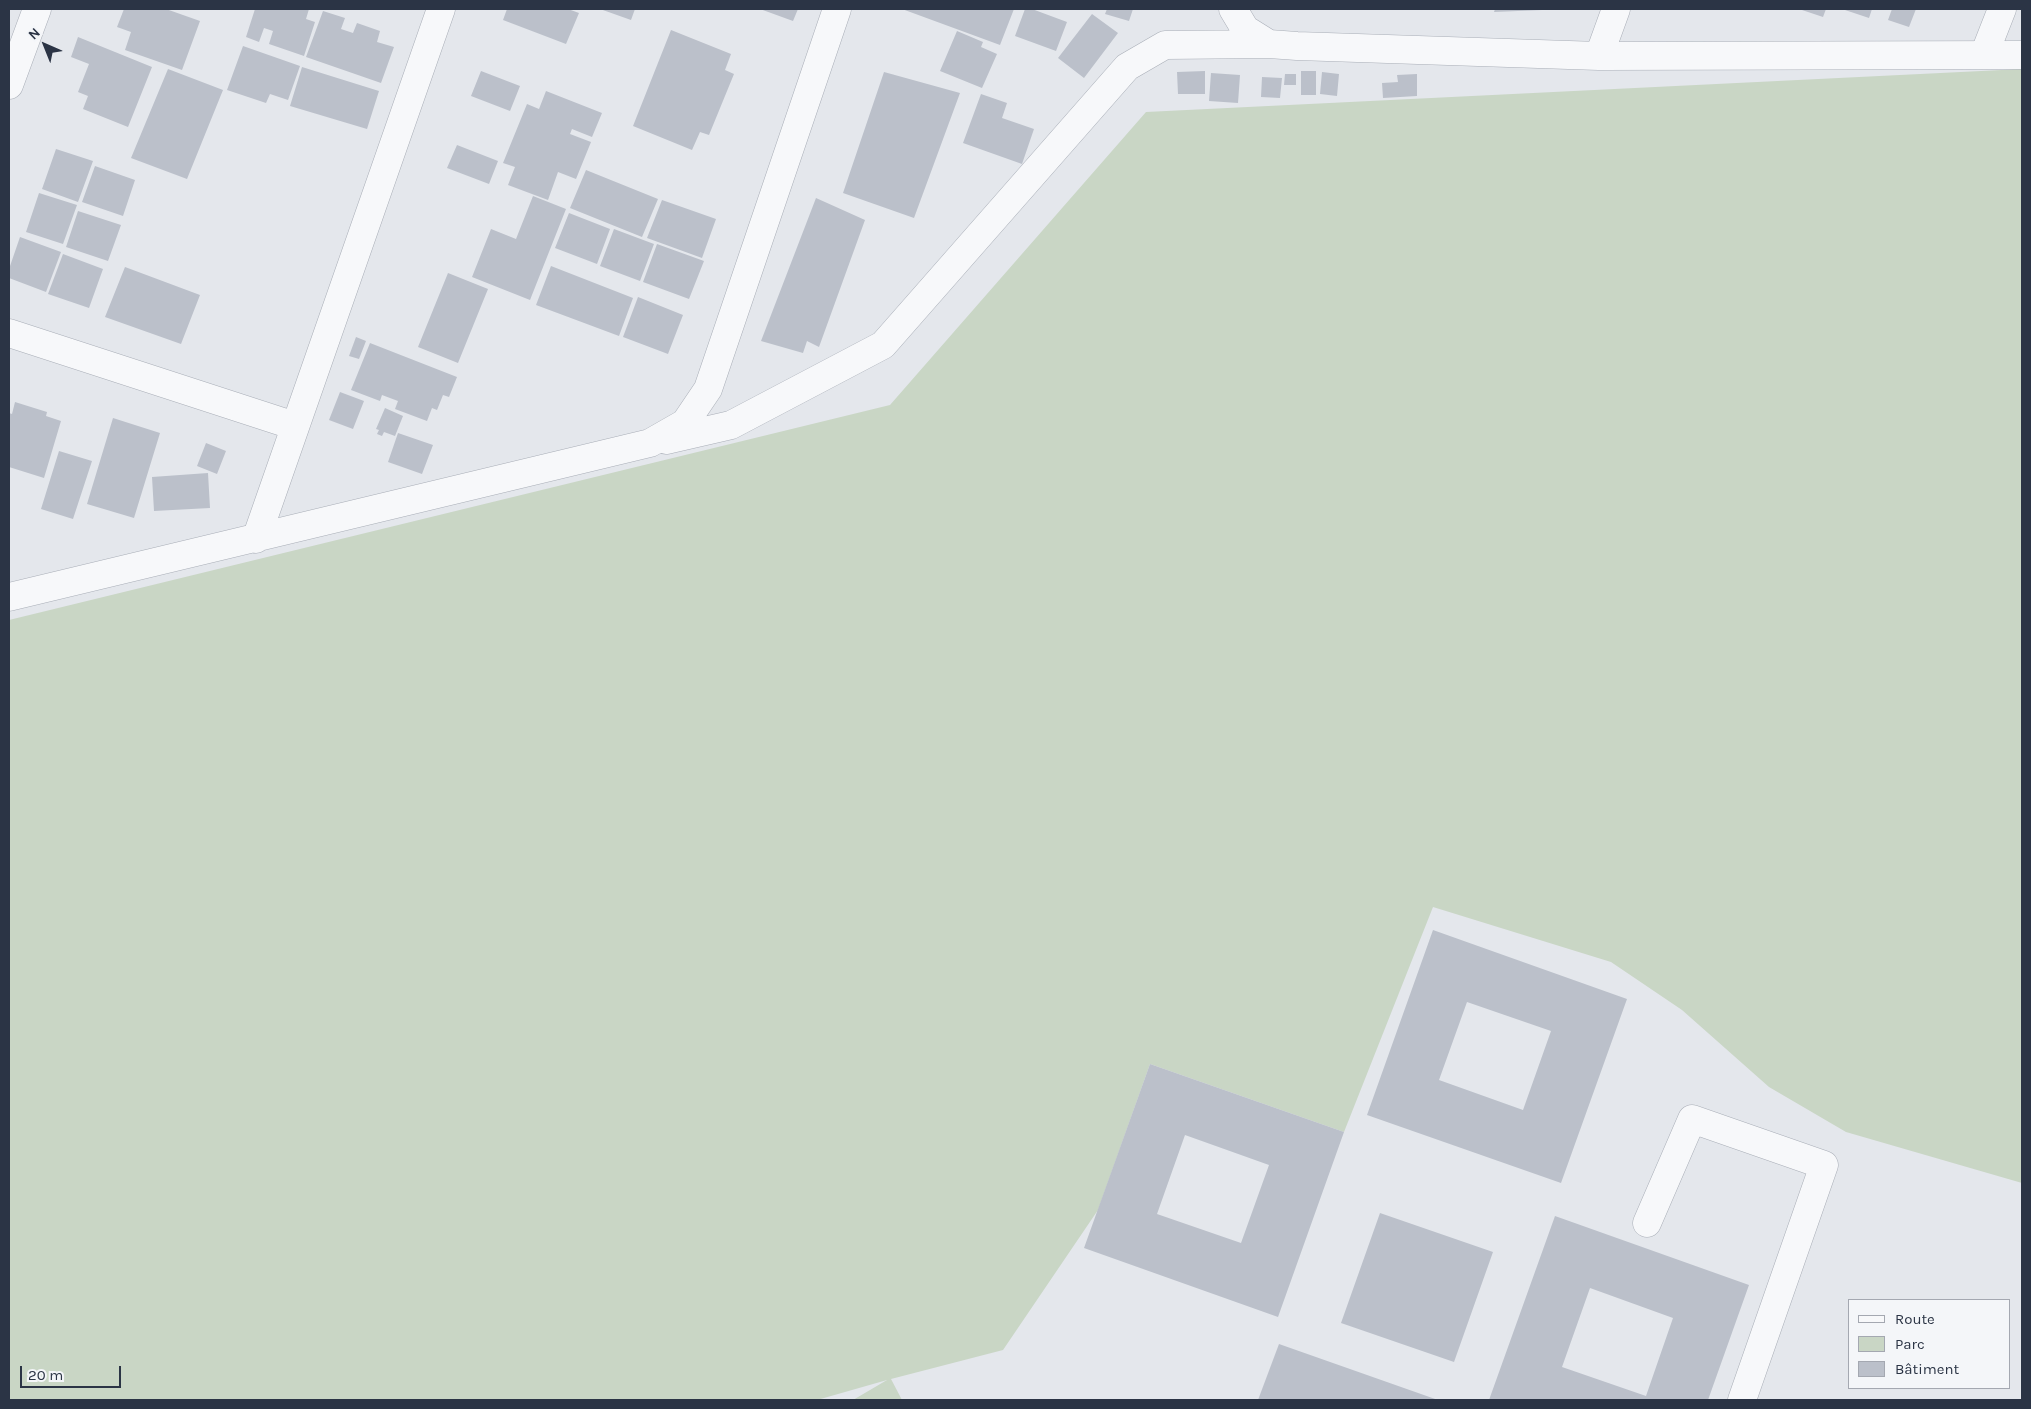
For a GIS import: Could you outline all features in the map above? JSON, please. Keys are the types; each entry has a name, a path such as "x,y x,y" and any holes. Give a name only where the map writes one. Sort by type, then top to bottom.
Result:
{"street":[{"path":"9,85 37,9"},
{"path":"256,539 441,9"},
{"path":"650,443 685,423 708,389 837,9"},
{"path":"1234,9 1245,29 1269,44"},
{"path":"1599,56 1616,9"},
{"path":"1984,56 2002,9"},
{"path":"9,597 731,425 883,345 1127,67 1165,45 1269,44 1599,56 2022,55"},
{"path":"9,333 295,426"},
{"path":"1647,1223 1692,1119 1824,1165 1742,1400"}],"green space":[{"path":"2022,69 2022,1183 1846,1132 1769,1087 1682,1010 1611,962 1433,907 1344,1132 1150,1064 1098,1210 1003,1350 891,1379 902,1400 853,1400 887,1380 817,1400 9,1400 9,620 890,405 1146,112"}],"building":[{"path":"124,9 166,9 200,21 182,70 125,50 131,32 117,27"},
{"path":"255,9 309,9 306,19 315,22 304,56 269,44 273,31 264,28 259,42 246,37"},
{"path":"507,9 568,9 579,13 566,44 503,20"},
{"path":"600,9 635,9 631,20"},
{"path":"760,9 798,9 793,21"},
{"path":"902,9 1014,9 1000,45"},
{"path":"1025,9 1032,9 1067,22 1056,51 1015,36"},
{"path":"1107,9 1133,9 1129,21 1105,14"},
{"path":"1495,9 1542,9 1542,10 1494,12"},
{"path":"1799,9 1826,9 1823,17"},
{"path":"1842,9 1872,9 1869,18"},
{"path":"1892,9 1916,9 1909,27 1888,20"},
{"path":"323,11 345,18 341,29 353,33 357,23 380,31 377,42 394,47 381,83 306,57"},
{"path":"1092,14 1118,33 1084,78 1058,58"},
{"path":"671,30 731,54 725,70 734,74 709,135 700,132 692,150 633,126"},
{"path":"957,31 983,42 981,47 997,54 982,88 940,71"},
{"path":"78,37 152,67 128,127 83,109 88,96 78,92 89,64 71,57"},
{"path":"243,46 300,66 288,100 270,94 266,103 227,90"},
{"path":"302,67 379,91 367,129 290,106"},
{"path":"168,69 223,90 187,179 131,158"},
{"path":"481,71 520,86 510,111 471,96"},
{"path":"1205,71 1205,94 1178,94 1177,72"},
{"path":"1301,71 1316,71 1316,95 1301,95"},
{"path":"884,72 960,93 914,218 843,193"},
{"path":"1322,72 1339,74 1337,96 1320,94"},
{"path":"1211,73 1240,75 1238,103 1209,101"},
{"path":"1285,74 1296,74 1296,85 1284,85"},
{"path":"1417,74 1417,96 1383,98 1382,83 1398,82 1397,75"},
{"path":"1262,77 1282,78 1280,98 1261,97"},
{"path":"546,91 602,113 592,137 572,129 570,134 591,142 576,179 558,172 548,200 508,185 515,167 503,163 527,104 539,109"},
{"path":"981,94 1007,103 1002,118 1034,129 1022,164 963,143"},
{"path":"457,145 498,161 489,184 447,168"},
{"path":"56,149 93,161 78,202 42,189"},
{"path":"95,166 135,180 123,216 82,202"},
{"path":"586,170 658,199 642,237 570,208"},
{"path":"39,193 77,205 63,244 26,232"},
{"path":"533,196 566,209 530,300 472,277 491,229 516,239"},
{"path":"816,198 865,220 819,347 807,341 803,353 761,341"},
{"path":"662,200 716,219 702,258 647,238"},
{"path":"78,211 121,225 108,261 66,247"},
{"path":"569,213 610,229 597,264 555,248"},
{"path":"614,229 654,244 640,281 600,266"},
{"path":"20,237 61,252 46,292 9,278 9,269"},
{"path":"657,244 704,261 689,299 643,282"},
{"path":"63,254 103,269 89,308 48,294"},
{"path":"551,266 633,298 619,336 536,305"},
{"path":"125,267 200,295 181,344 105,317"},
{"path":"448,273 488,289 458,363 418,347"},
{"path":"638,297 683,315 668,354 623,337"},
{"path":"356,337 366,341 359,359 349,356"},
{"path":"370,343 457,377 449,397 443,395 437,410 432,408 427,421 395,409 398,401 382,395 380,401 351,390"},
{"path":"340,392 364,401 353,429 329,420"},
{"path":"15,402 47,412 46,416 61,421 44,478 9,467 9,413 12,414"},
{"path":"385,408 403,416 395,436 384,432 382,436 377,434 379,430 376,429"},
{"path":"113,418 160,433 134,518 87,504"},
{"path":"398,433 433,445 422,474 388,462"},
{"path":"206,443 226,451 217,474 197,466"},
{"path":"59,451 92,461 73,519 41,509"},
{"path":"208,473 210,508 154,511 152,477"},
{"path":"1433,930 1627,999 1561,1183 1367,1115","holes":["1467,1002 1551,1031 1523,1110 1439,1080"]},
{"path":"1150,1064 1344,1132 1278,1317 1084,1248","holes":["1185,1135 1269,1165 1241,1243 1157,1214"]},
{"path":"1380,1213 1493,1252 1454,1362 1341,1323"},
{"path":"1555,1216 1749,1285 1708,1400 1489,1400","holes":["1590,1288 1673,1318 1646,1396 1562,1367"]},
{"path":"1279,1344 1438,1400 1258,1400"}]}
